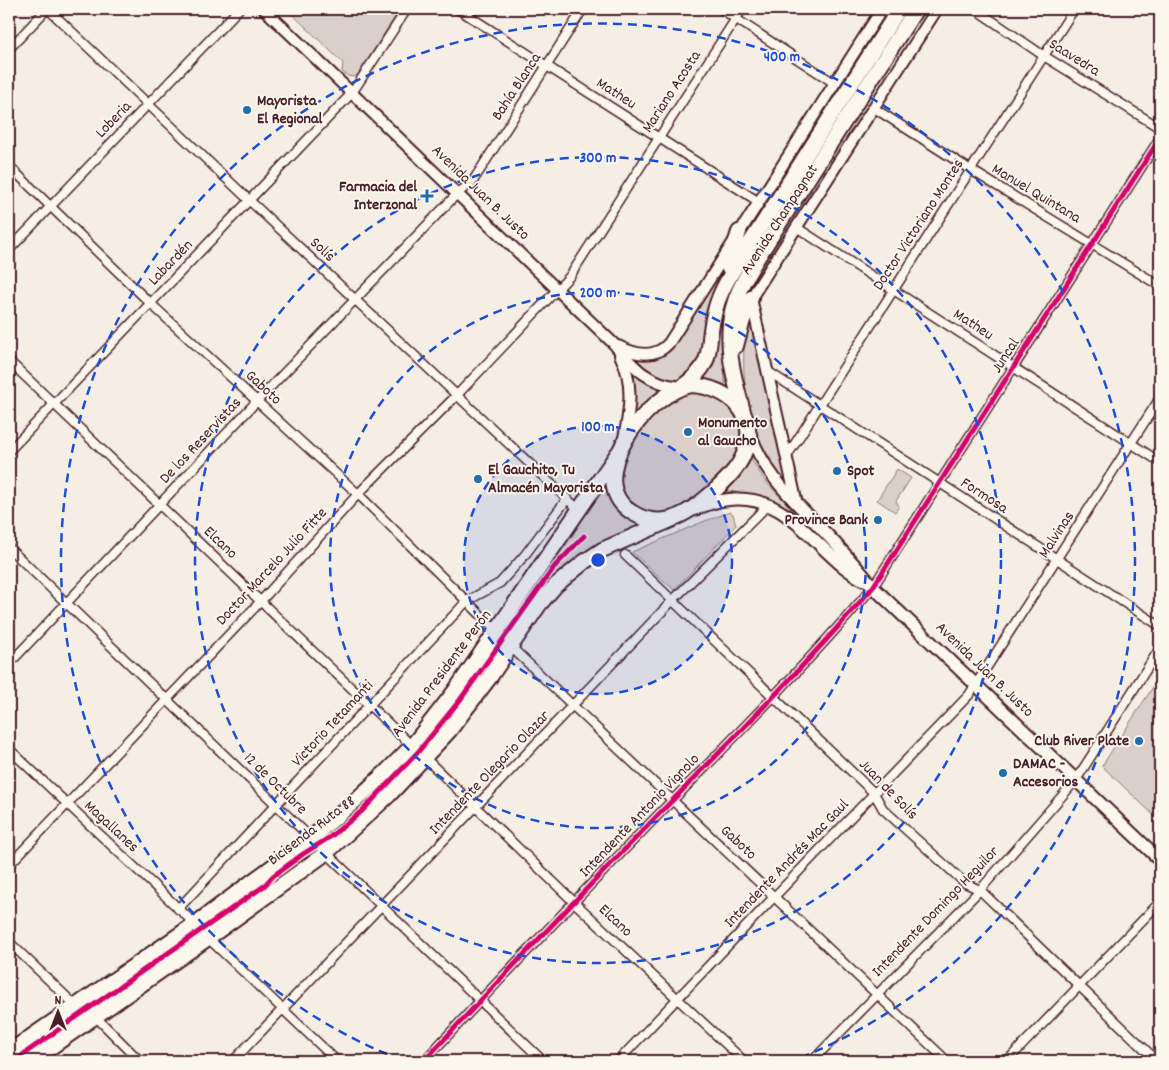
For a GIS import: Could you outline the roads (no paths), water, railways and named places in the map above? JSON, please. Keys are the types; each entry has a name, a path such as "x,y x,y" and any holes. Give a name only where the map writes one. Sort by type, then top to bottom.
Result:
{"highway":[{"name":"Avenida Champagnat","path":"682,387 697,375 706,364 711,325 719,296 756,233 899,9"},
{"name":"Avenida Champagnat","path":"746,421 732,366 730,345 734,304 740,289 756,260 916,9"},
{"path":"719,296 740,232"},
{"path":"732,366 742,320 751,298"},
{"path":"31,1061 326,853 389,796 425,758 469,706 548,593 570,572 602,550 677,517 719,487 736,468 745,452 746,421 734,400 703,386 682,387 663,397 655,404 620,449 614,464 616,492 623,505 633,513 647,519 660,520 677,517"},
{"name":"Avenida Presidente Perón","path":"9,1052 195,924 310,838 376,782 412,746 445,704 497,631 620,449"}],"main road":[{"name":"Avenida Juan B. Justo","path":"746,421 755,447 766,467 783,490 852,560 873,586 1160,860"},
{"name":"Avenida Juan B. Justo","path":"677,517 709,504 728,499 748,500 768,505 792,518 844,567 873,586"}],"street":[{"path":"9,49 48,9"},
{"name":"Solís","path":"48,9 354,300 579,510"},
{"name":"Loberia","path":"9,250 239,9"},
{"name":"Avenida Juan B. Justo","path":"264,9 613,343 632,365 646,377 663,385 682,387"},
{"name":"Labardén","path":"9,451 352,93 407,9"},
{"name":"Matheu","path":"458,9 759,202"},
{"name":"Bahía Blanca","path":"457,194 473,181 583,9"},
{"path":"721,9 834,83"},
{"name":"Mariano Acosta","path":"557,289 570,276 742,9"},
{"name":"Avenida Champagnat","path":"613,343 628,350 646,354 653,354 665,348 882,9"},
{"name":"Avenida Champagnat","path":"797,504 751,298 937,9"},
{"name":"Saavedra","path":"975,9 1044,56 1160,128"},
{"name":"Doctor Victoriano Montes","path":"787,456 1074,9"},
{"name":"Manuel Quintana","path":"874,108 1160,286"},
{"name":"Juncal","path":"873,586 1160,138"},
{"name":"Gaboto","path":"9,166 150,303 358,494 497,631"},
{"name":"De los Reservistas","path":"9,664 257,401 457,194"},
{"name":"Matheu","path":"796,227 1160,462"},
{"name":"Doctor Marcelo Julio Fitte","path":"9,865 261,601 358,494 457,395 557,289"},
{"path":"613,343 622,360 630,393 629,413 620,449"},
{"name":"Elcano","path":"9,361 412,746"},
{"name":"Formosa","path":"769,372 1160,626"},
{"name":"Malvinas","path":"976,685 1160,398"},
{"name":"Victorio Tetamanti","path":"178,909 467,601 500,583 524,556 567,499"},
{"name":"Intendente Olegario Olazar","path":"233,1061 574,706 673,600 768,505"},
{"name":"12 de Octubre","path":"9,548 543,1061"},
{"name":"Juan de Solís","path":"625,554 874,793 883,809 965,883 980,890 1157,1061"},
{"name":"Intendente Antonio Vignolo","path":"424,1061 574,902 775,697 873,586"},
{"name":"Gaboto","path":"510,646 947,1061"},
{"name":"Intendente Domingo Heguilor","path":"812,1061 980,890 1076,780 1160,648"},
{"name":"Intendente Andrés Mac Gaul","path":"618,1061 969,695 976,685"},
{"name":"Magallanes","path":"9,749 195,924"},
{"name":"Elcano","path":"425,758 574,902 744,1061"},
{"path":"1007,1061 1160,902"},
{"path":"208,938 338,1061"},
{"path":"9,942 76,1006"},
{"path":"95,1016 140,1061"}],"place":[{"name":"Mayorista El Regional","path":"247,110"},
{"name":"Farmacia del Interzonal","path":"427,196"},
{"name":"Monumento al Gaucho","path":"688,432"},
{"name":"Spot","path":"837,471"},
{"name":"El Gauchito, Tu Almacén Mayorista","path":"478,479"},
{"name":"Province Bank","path":"878,520"},
{"name":"Club River Plate","path":"1139,741"},
{"name":"DAMAC - Accesorios","path":"1003,773"}]}
